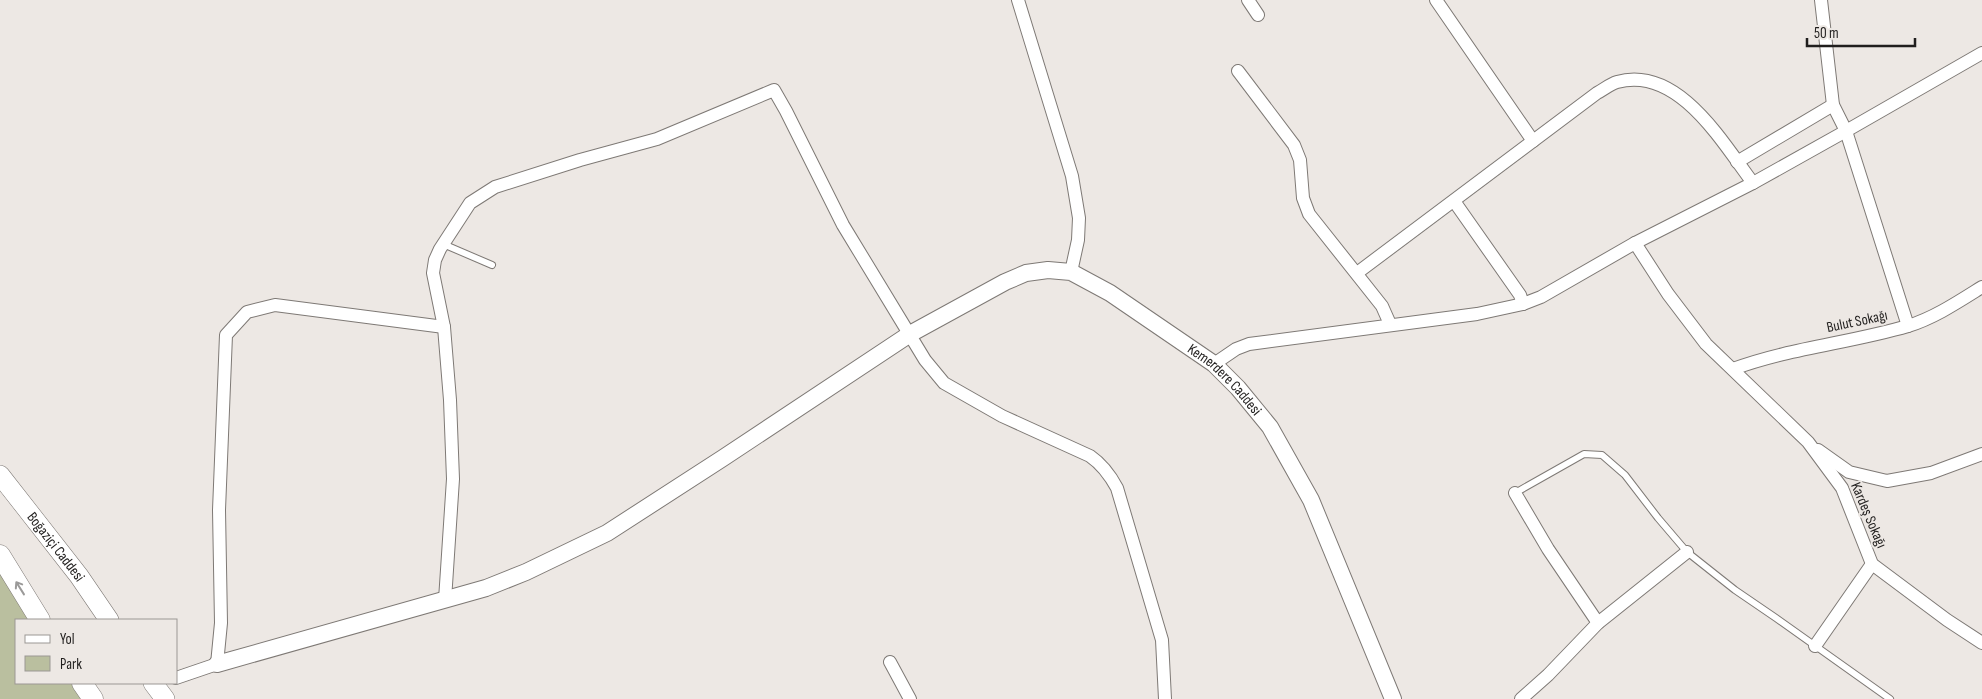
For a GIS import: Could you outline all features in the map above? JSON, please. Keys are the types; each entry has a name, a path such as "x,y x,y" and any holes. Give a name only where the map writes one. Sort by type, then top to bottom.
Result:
{"main road":[{"name":"Boğaziçi Caddesi","path":"0,475 79,576 108,619"},
{"path":"0,555 39,619"},
{"path":"83,684 93,699"}],"street":[{"path":"1018,0 1072,176 1078,218 1078,240 1071,272"},
{"path":"1248,0 1258,15"},
{"path":"1436,0 1532,141"},
{"path":"1821,0 1833,105 1846,131 1908,326"},
{"path":"1214,364 1236,349 1249,344 1477,314 1523,304 1541,297 1635,243 1752,183 1846,131 1982,53"},
{"path":"1238,71 1294,145 1300,160 1303,198 1309,214 1382,306 1390,324"},
{"path":"1356,273 1532,141 1616,82 1631,80 1647,81 1670,89 1684,98 1697,111 1752,183"},
{"path":"445,600 453,479 450,400 444,327 434,273 435,260 443,244 470,203 495,187 580,160 657,139 774,90 843,225 925,360 944,383 1002,416 1090,456 1101,463 1111,477 1117,488 1162,640 1165,699"},
{"path":"1737,162 1833,105"},
{"path":"1454,201 1520,295 1523,304"},
{"path":"1635,243 1668,294 1706,344 1808,442 1849,472 1886,481 1930,473 1982,454"},
{"name":"Kemerdere Caddesi","path":"217,664 486,588 526,572 607,533 724,458 910,334 1005,282 1026,274 1048,270 1071,272 1110,293 1214,364 1238,388 1270,428 1311,500 1393,699"},
{"name":"Bulut Sokağı","path":"1733,369 1759,359 1908,326 1941,312 1982,288"},
{"path":"178,677 217,664 221,622 220,510 226,335 247,312 275,305 444,327"},
{"name":"Kardeş Sokağı","path":"1808,442 1842,488 1872,564 1947,620 1982,643"},
{"path":"1515,493 1548,549 1598,623"},
{"path":"1521,699 1548,675 1598,623 1687,552"},
{"path":"1815,646 1872,564"},
{"path":"890,662 910,699"}],"lane":[{"path":"443,244 492,265"},
{"path":"1515,493 1584,454 1602,455 1625,475 1687,552 1735,590 1890,699"}],"green space":[{"path":"0,566 34,619 15,619 15,684 74,684 82,699 0,699"}]}
